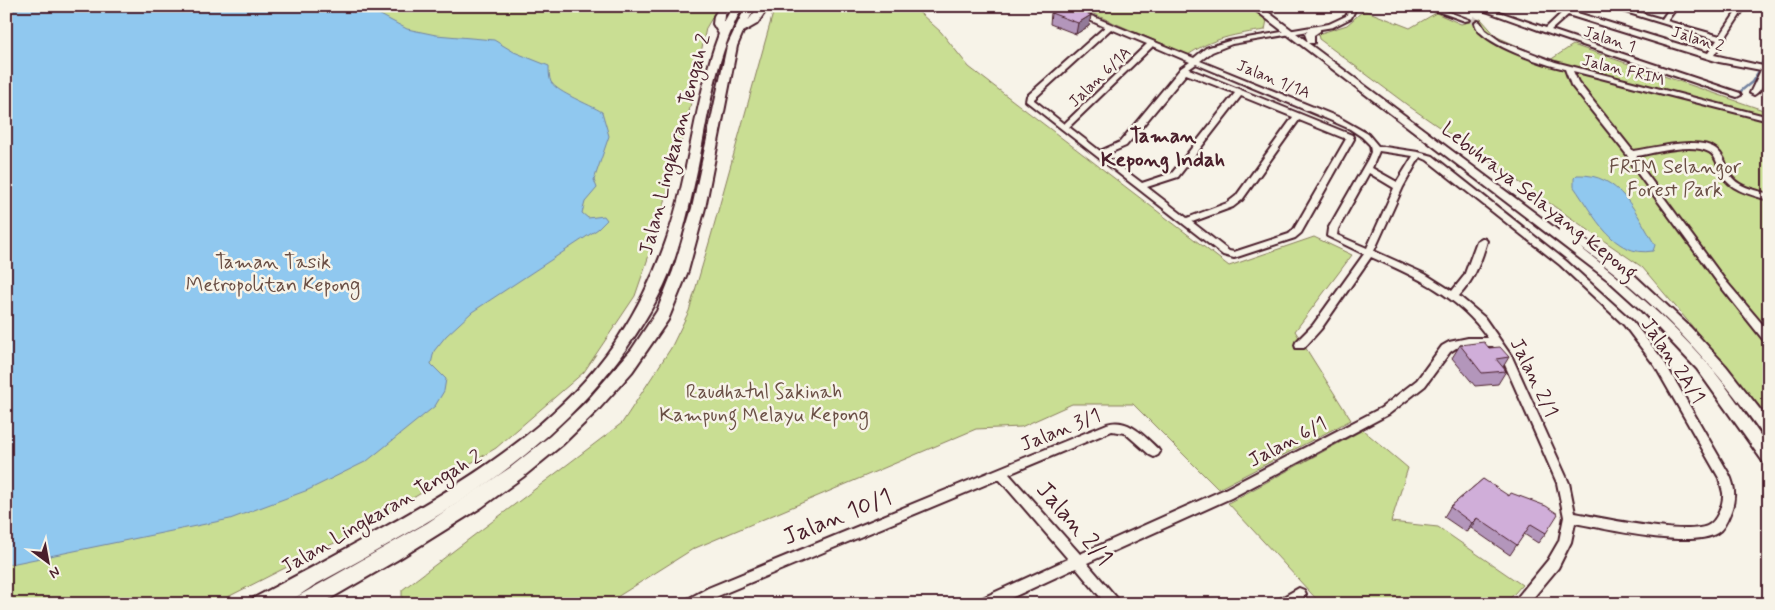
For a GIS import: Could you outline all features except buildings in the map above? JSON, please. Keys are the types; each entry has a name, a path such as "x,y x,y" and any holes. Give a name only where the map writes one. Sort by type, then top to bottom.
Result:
{"highway":[{"path":"725,6 719,16 718,24 731,32 753,22 764,6"},
{"name":"Jalan Lingkaran Tengah 2","path":"302,604 409,545 520,471 553,444 605,393 645,344 668,304 684,261 698,214 725,77 731,32 738,6"},
{"name":"Jalan Lingkaran Tengah 2","path":"261,604 400,529 470,486 540,436 588,389 625,342 650,303 668,260 682,214 719,47 751,6"}],"main road":[{"name":"Lebuhraya Selayang Kepong","path":"1254,6 1272,20 1292,31"},
{"name":"Lebuhraya Selayang Kepong","path":"1264,6 1292,31 1586,257 1644,306 1702,366 1769,459"},
{"path":"1272,20 1274,28 1271,34 1309,44 1309,34 1317,29"},
{"name":"Lebuhraya Selayang Kepong","path":"1309,44 1627,275 1692,337 1769,432"}],"street":[{"name":"Jalan 1/1A","path":"1061,6 1348,125 1365,136 1375,148"},
{"path":"1292,31 1317,29 1338,24 1349,17 1354,6"},
{"name":"Jalan FRIM","path":"1426,6 1474,23"},
{"name":"Jalan FRIM","path":"1436,6 1474,23 1498,42 1568,69 1769,119"},
{"name":"Jalan 1","path":"1475,6 1737,94"},
{"path":"1546,31 1573,6"},
{"path":"1609,6 1722,39"},
{"path":"1663,22 1675,6"},
{"path":"1710,56 1743,6"},
{"name":"Jalan 2","path":"1566,12 1734,64 1767,65"},
{"path":"1099,155 1123,144 1185,72 1196,66 1194,62 1209,50 1220,45 1271,34 1338,24"},
{"path":"1110,26 1030,98 1033,104 1226,252 1234,255 1292,236 1298,231 1350,139 1345,135 1240,92 1185,72"},
{"name":"Jalan 6/1A","path":"1065,128 1151,44"},
{"path":"1754,93 1767,65"},
{"path":"1568,69 1574,83 1631,154 1636,165 1694,242 1704,259 1769,339"},
{"path":"1140,186 1175,175 1240,92"},
{"path":"1186,222 1230,206 1239,198 1298,116"},
{"path":"1631,154 1688,146 1706,148 1716,154 1732,182 1746,190 1769,197"},
{"path":"1300,345 1317,327 1369,253 1399,187 1418,154 1375,148 1376,152 1368,168 1399,187"},
{"name":"Jalan 2A/1","path":"1418,154 1430,158 1563,263 1628,323 1659,363 1725,477 1729,494 1726,509 1716,528 1708,532 1676,534 1570,517"},
{"name":"Jalan 2/1","path":"1368,168 1331,233 1334,238 1422,276 1453,296 1480,319 1507,357 1563,483 1570,517 1565,542 1553,564 1519,604"},
{"path":"1453,296 1465,285 1471,275 1482,241"},
{"name":"Jalan 6/1","path":"983,604 1227,494 1385,411 1422,383 1446,349 1453,344 1496,342"},
{"name":"Jalan 3/1","path":"1001,473 1112,427 1128,428 1154,452"},
{"name":"Jalan 2/1","path":"1001,473 1115,604"},
{"name":"Jalan 10/1","path":"691,604 713,592 1001,473"},
{"path":"1283,604 1300,594"}],"green space":[{"name":"Taman Tasik Metropolitan Kepong","path":"6,6 719,6 706,28 688,117 655,238 635,296 584,372 496,448 360,530 214,604 6,604"},
{"name":"Raudhatul Sakinah Kampung Melayu Kepong","path":"775,6 912,6 941,32 969,67 1229,266 1314,237 1352,255 1295,331 1351,420 1218,489 1133,404 1072,404 1021,427 976,429 693,549 606,604 402,604 402,590 622,423 671,348 689,311"},
{"path":"1100,6 1246,6 1267,20 1265,30 1235,35 1206,44 1188,55 1089,12"},
{"name":"FRIM Selangor Forest Park","path":"1364,10 1410,28 1436,13 1461,24 1481,19 1497,37 1550,60 1573,45 1769,112 1769,417 1642,267 1410,107 1319,39 1318,34 1347,25"},
{"path":"1363,430 1408,468 1391,522 1438,527 1522,585 1505,604 1321,604 1228,503"}],"water":[{"name":"Taman Tasik Metropolitan Kepong","path":"29,6 368,6 348,9 342,12 373,11 407,29 436,35 494,40 514,52 549,66 550,80 555,86 602,112 609,136 594,180 597,188 585,202 582,213 588,218 604,216 607,220 598,229 472,312 446,336 434,351 431,364 446,379 444,391 435,406 367,461 308,490 230,519 6,565 6,12"},
{"path":"1577,175 1592,176 1605,181 1625,197 1655,245 1653,251 1639,251 1627,248 1606,232 1574,187 1574,178"}],"waterway":[{"path":"1761,65 1769,49"},
{"path":"1741,91 1752,82 1759,71"}],"tunnel":[{"path":"1472,19 1478,23"}],"district":[{"name":"Taman Kepong Indah","path":"1163,147"}]}
